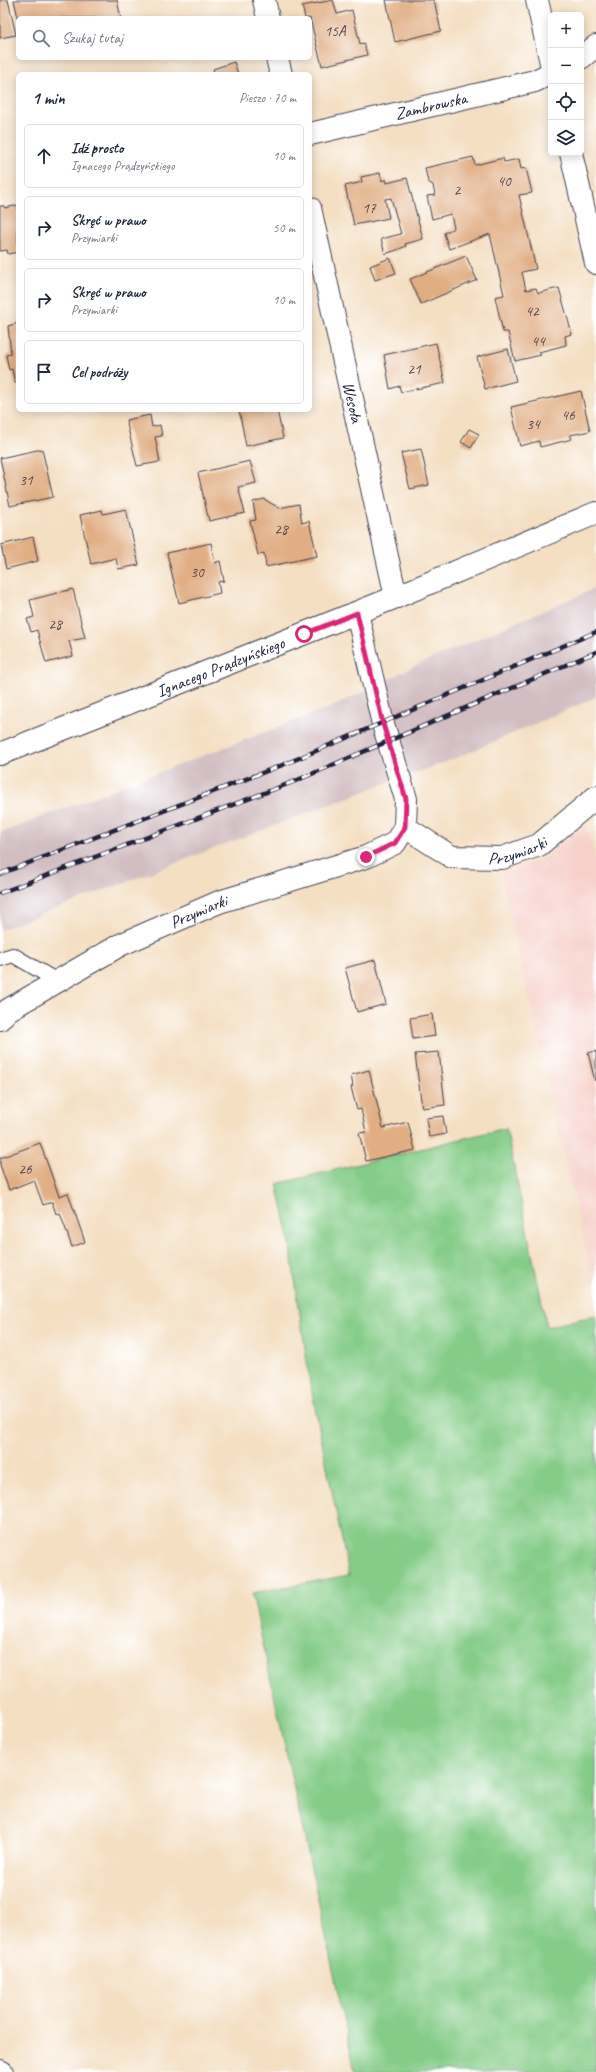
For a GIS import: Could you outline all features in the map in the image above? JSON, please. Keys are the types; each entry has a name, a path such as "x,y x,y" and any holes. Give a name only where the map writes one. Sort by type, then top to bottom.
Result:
{"street":[{"path":"264,0 268,16"},
{"path":"537,0 548,50"},
{"path":"584,56 596,46"},
{"path":"278,60 280,72"},
{"name":"Zambrowska","path":"312,134 535,81 548,74"},
{"path":"572,156 596,263"},
{"name":"Wesoła","path":"312,217 396,597"},
{"name":"Ignacego Prądzyńskiego","path":"0,754 357,613 596,513"},
{"path":"357,613 383,724 406,799 405,827"},
{"name":"Przymiarki","path":"0,1019 8,1010 120,945 219,902 366,857 395,843 405,827 452,857 502,858 539,845 596,797"}],"lane":[{"path":"0,959 13,955 57,981"}],"shaded area":[{"path":"596,588 596,697 456,758 370,789 0,930 0,833 336,705 417,665"},
{"path":"585,822 596,860 596,1296 501,873 544,859"}],"green space":[{"path":"506,1128 547,1327 596,1315 596,2072 355,2072 252,1593 349,1575 310,1383 288,1232 277,1184"}],"building":[{"path":"0,0 8,0 16,35 0,38"},
{"path":"14,0 117,0 121,16 18,16"},
{"path":"333,0 337,14 352,10 360,44 364,43 367,55 322,66 312,26 312,16 304,16 302,6"},
{"path":"386,0 434,0 441,31 395,42"},
{"path":"234,62 237,72 214,72 213,69"},
{"path":"473,157 475,165 503,158 504,162 519,159 521,169 526,168 532,193 519,195 536,269 522,272 526,290 536,288 538,293 559,288 572,334 565,336 566,345 539,352 541,355 515,361 508,332 503,332 495,297 504,295 490,234 449,249 444,233 454,228 451,214 432,219 427,196 435,195 433,185 428,182 425,168"},
{"path":"380,173 382,181 386,179 387,183 407,178 423,239 405,244 406,246 385,254 381,239 401,234 391,198 385,199 389,218 354,225 345,186 362,182 361,177"},
{"path":"16,205 16,252 8,254 7,250 0,251 0,206 4,206 5,208"},
{"path":"466,256 477,280 421,304 410,279"},
{"path":"390,258 396,273 375,280 370,266"},
{"path":"16,324 16,383 12,369 9,370 6,355 11,354 8,326"},
{"path":"436,343 445,383 401,392 399,386 390,389 384,355"},
{"path":"508,349 516,381 485,389 477,357"},
{"path":"581,391 590,431 570,435 572,439 540,447 539,441 520,446 511,407"},
{"path":"239,412 277,412 283,438 246,446"},
{"path":"150,415 152,427 160,425 162,436 155,437 160,462 137,466 126,420"},
{"path":"469,429 479,434 471,448 461,442"},
{"path":"42,449 53,497 10,506 0,458"},
{"path":"421,449 429,485 410,489 401,453"},
{"path":"250,461 256,483 238,487 245,513 209,521 198,473"},
{"path":"264,499 279,508 299,504 302,523 309,521 317,556 266,567 264,553 258,555 250,521 256,520 253,502"},
{"path":"126,509 139,565 118,569 116,558 91,564 80,515 102,510 103,514"},
{"path":"33,537 38,561 6,569 1,545"},
{"path":"211,543 215,563 220,561 224,581 218,582 220,593 179,603 167,553"},
{"path":"73,589 85,638 69,641 73,656 46,663 37,630 31,632 27,619 34,617 30,600"},
{"path":"375,960 386,1004 357,1012 345,968"},
{"path":"432,1014 435,1036 413,1039 410,1018"},
{"path":"596,1051 596,1081 595,1081 588,1053"},
{"path":"439,1052 445,1105 422,1108 415,1054"},
{"path":"369,1070 383,1128 408,1122 415,1150 366,1161 359,1133 366,1132 361,1109 357,1110 351,1087 353,1086 351,1075"},
{"path":"443,1116 446,1134 429,1137 426,1118"},
{"path":"40,1143 59,1196 68,1193 85,1242 72,1247 60,1213 56,1214 52,1202 43,1205 34,1180 9,1190 0,1165 0,1158"}],"railway":[{"path":"0,874 285,764 596,632"},
{"path":"0,893 293,782 596,652"}],"route":[{"path":"304,634 357,613 383,724 390,741 406,799 405,827 395,843 366,857"}]}
